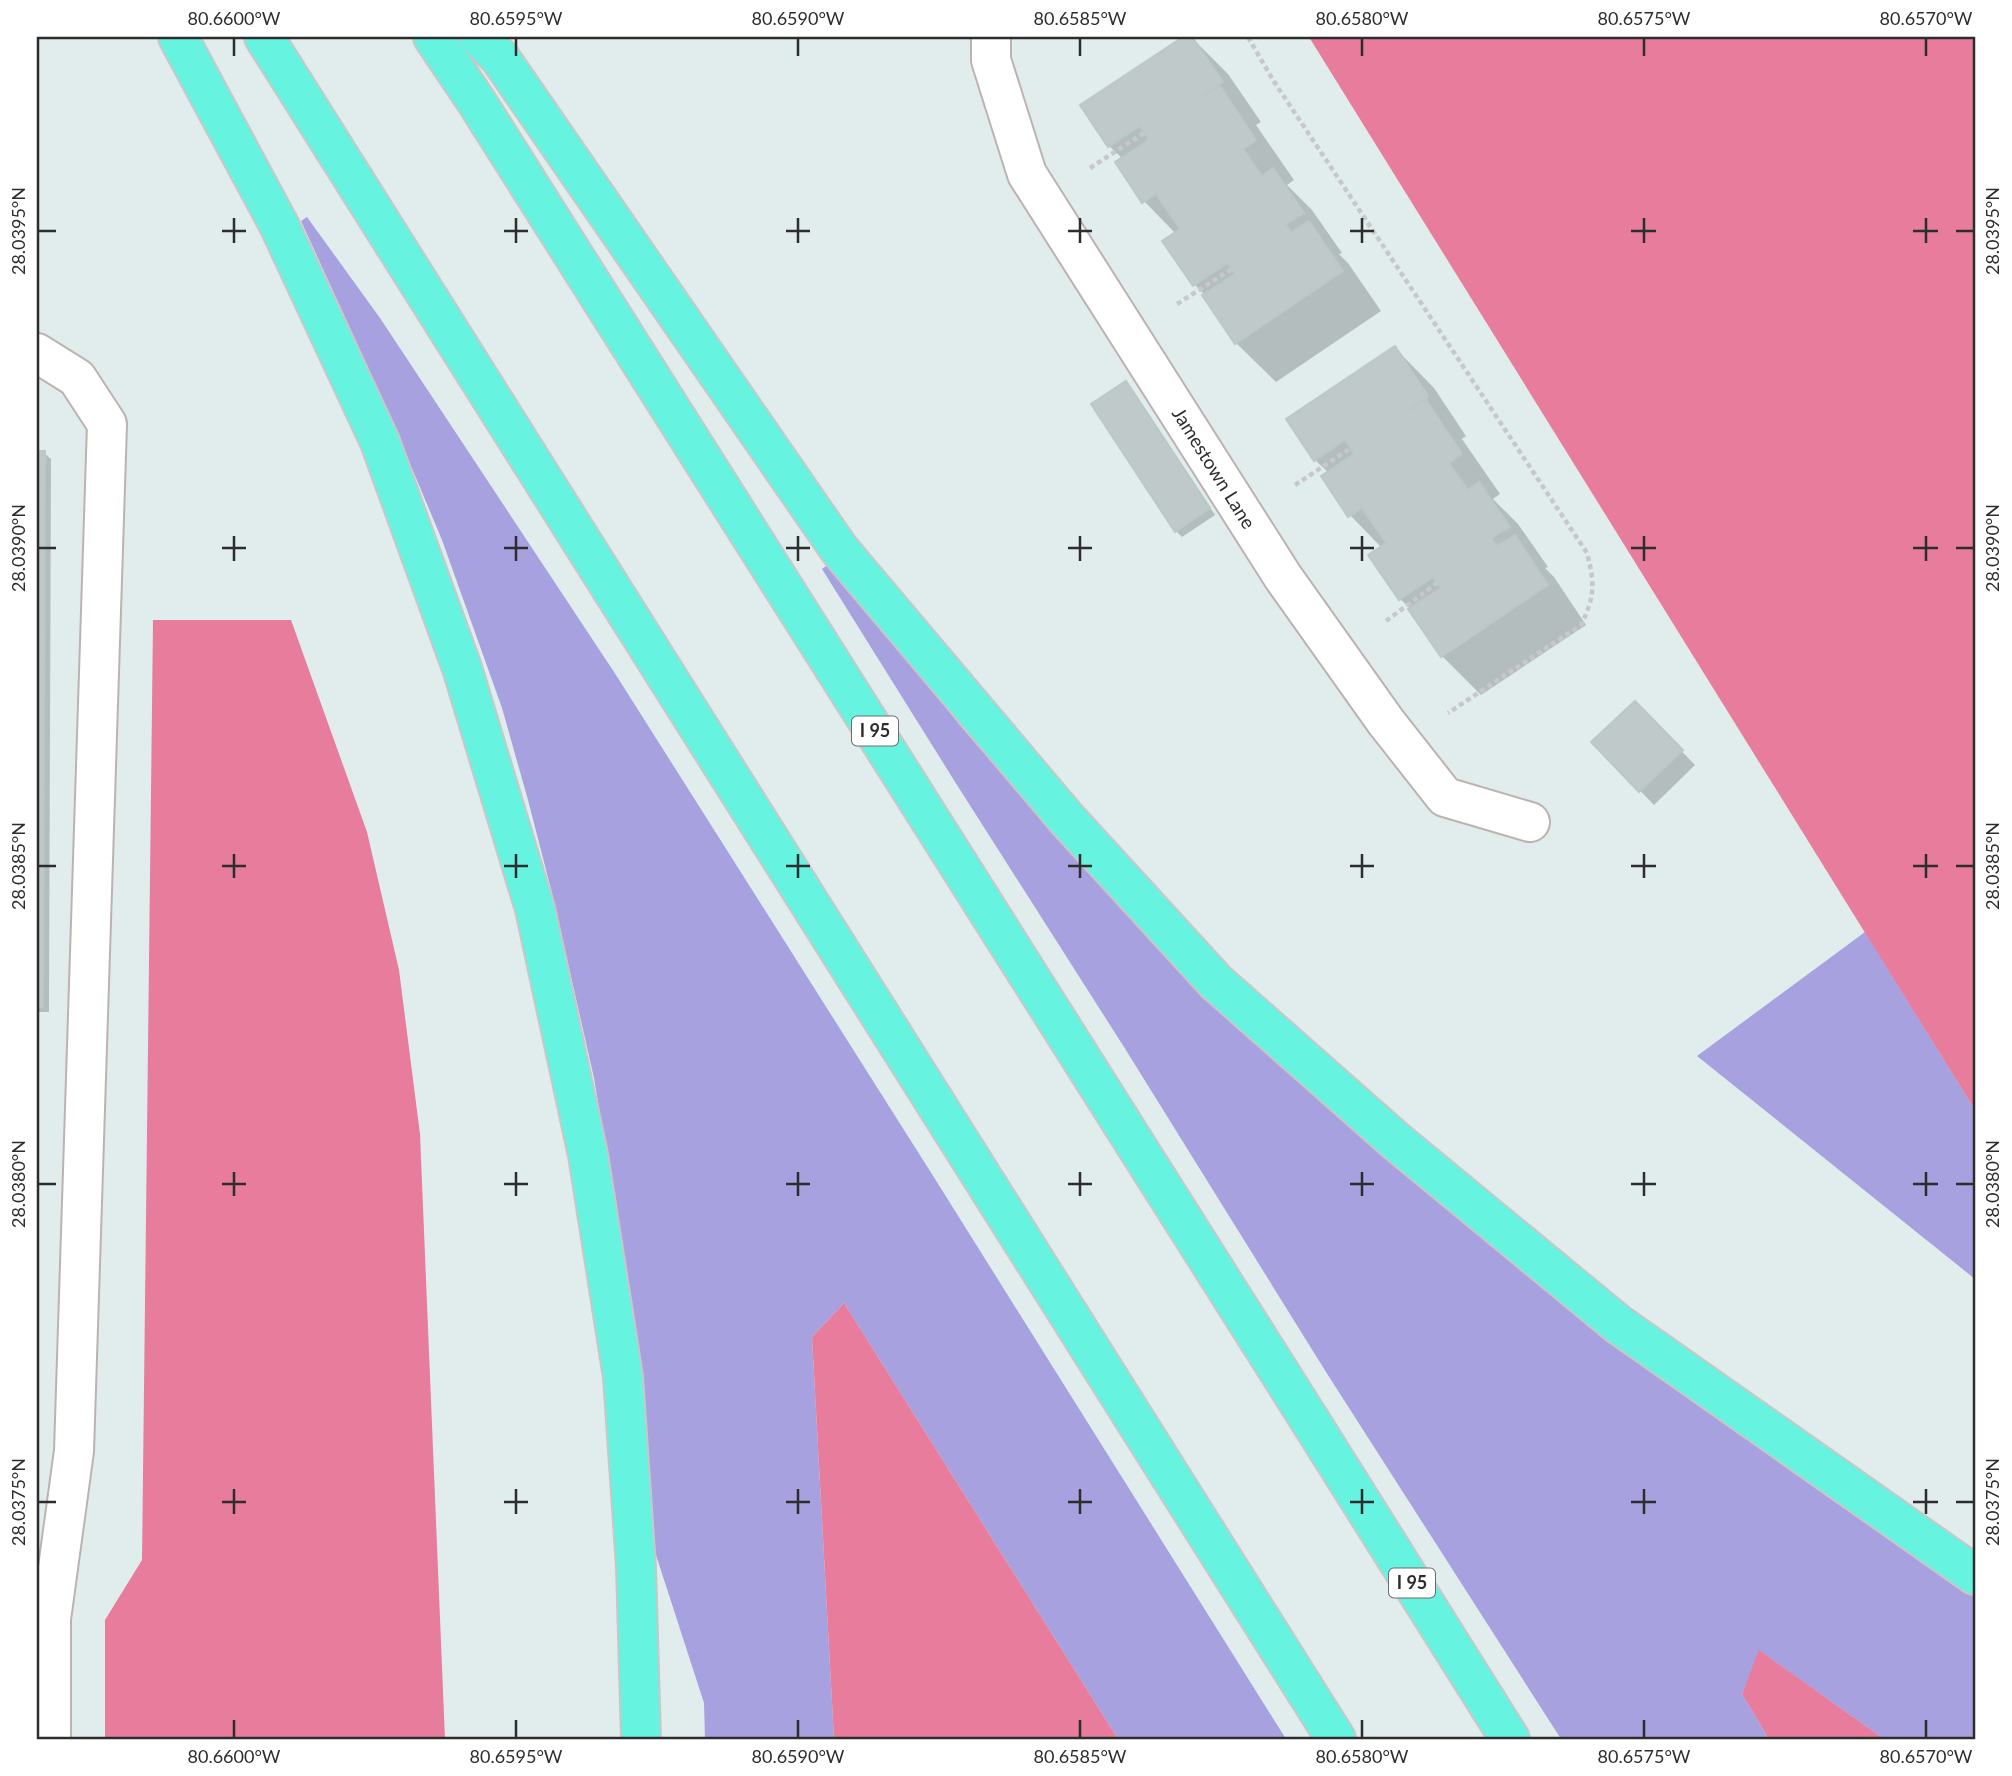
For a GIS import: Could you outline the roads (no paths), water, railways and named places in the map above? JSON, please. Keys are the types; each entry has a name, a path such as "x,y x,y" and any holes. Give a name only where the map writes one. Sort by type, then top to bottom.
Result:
{"highway":[{"path":"178,37 279,225 380,442 462,668 535,909 588,1155 622,1377 636,1567 641,1739"},
{"path":"264,37 1336,1739"},
{"name":"I 95","path":"433,37 476,101 1510,1739"},
{"path":"479,37 500,58 838,549 1066,818 1216,982 1396,1141 1618,1324 1975,1575"}],"street":[{"name":"Jamestown Lane","path":"991,37 991,60 1027,174 1283,577 1386,722 1445,797 1530,822"},
{"path":"37,353 77,378 107,424 74,1451 51,1619 51,1739"}]}
